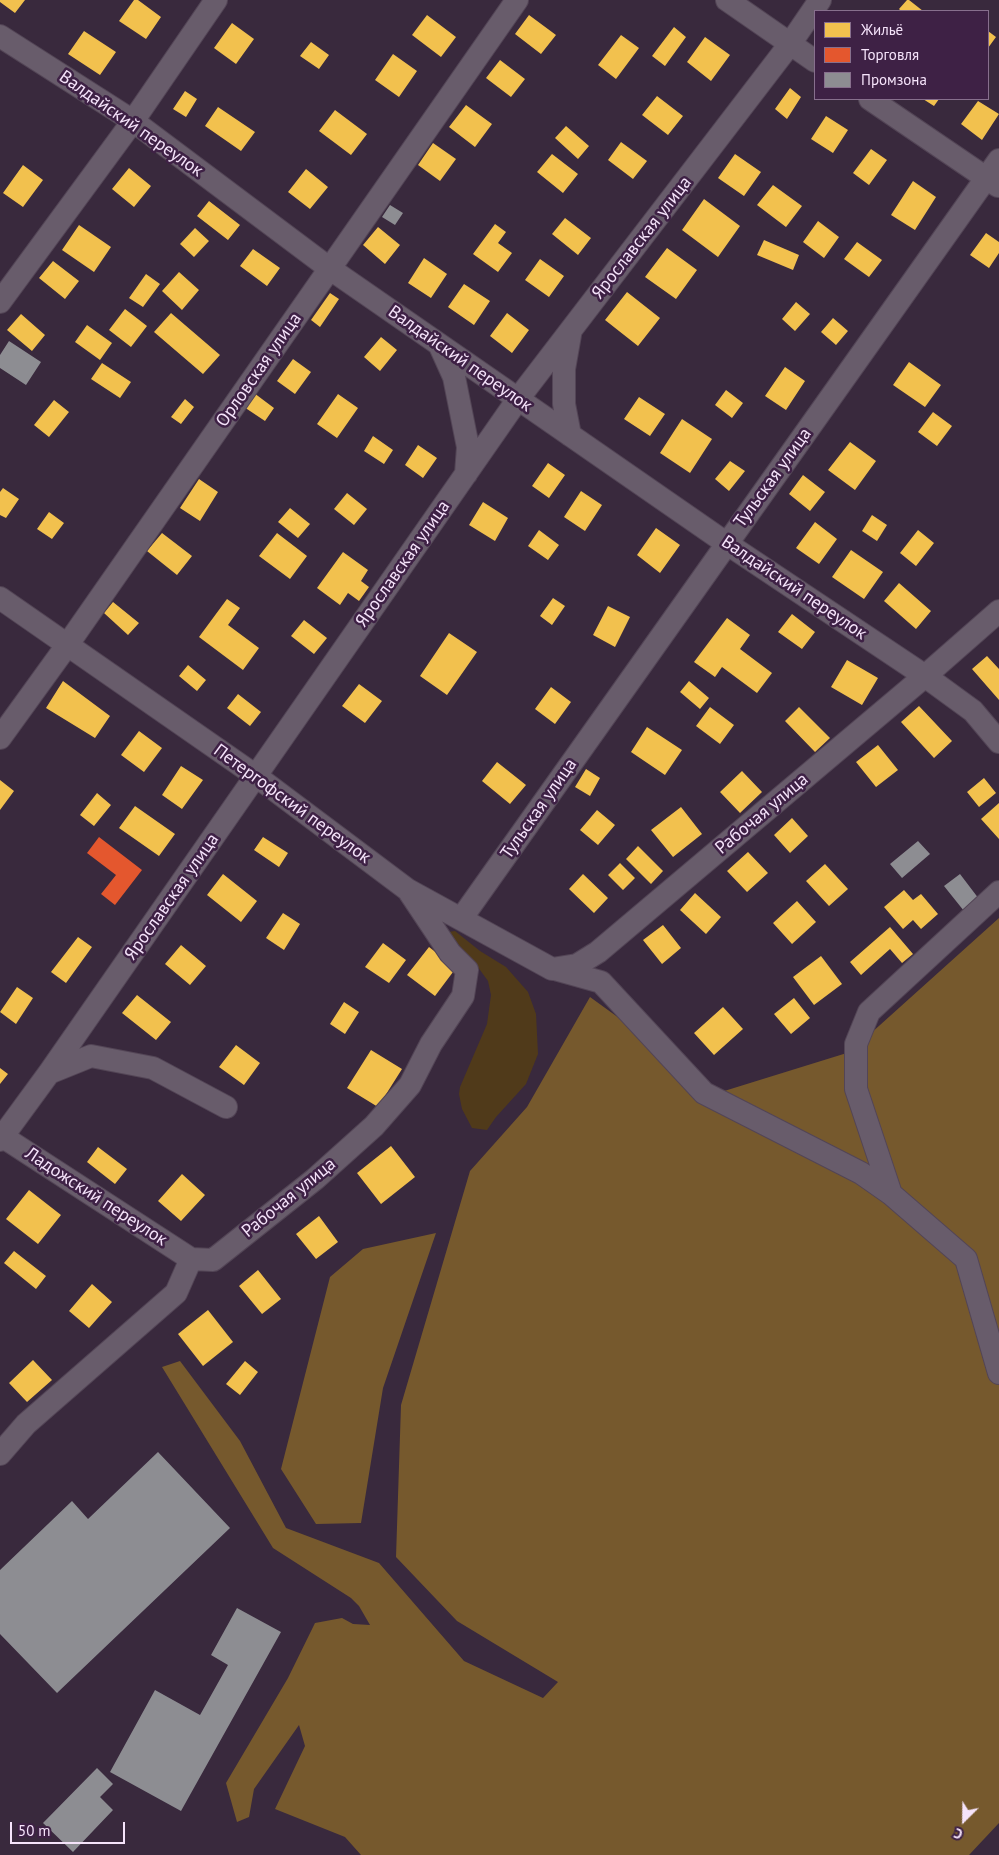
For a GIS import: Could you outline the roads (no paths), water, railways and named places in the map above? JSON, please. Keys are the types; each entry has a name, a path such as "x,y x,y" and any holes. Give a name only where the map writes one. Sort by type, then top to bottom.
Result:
{"street":[{"path":"0,302 133,121 216,0"},
{"name":"Орловская улица","path":"0,738 68,644 517,0"},
{"path":"727,0 814,60"},
{"name":"Ярославская улица","path":"1,1137 49,1073 518,399 790,44 820,0"},
{"name":"Валдайский переулок","path":"0,36 133,121 329,268 726,543 925,676 973,711 999,742"},
{"path":"871,100 993,182"},
{"name":"Тульская улица","path":"461,919 726,543 993,182 999,160"},
{"path":"570,331 564,369 564,404 570,435"},
{"path":"440,345 454,377 468,446 466,474"},
{"name":"Петергофский переулок","path":"0,598 256,776 408,890 552,969 601,982 704,1094 861,1173 891,1194 966,1259 999,1373"},
{"name":"Рабочая улица","path":"552,969 577,965 598,952 925,676 999,611"},
{"name":"Рабочая улица","path":"191,1260 213,1260 315,1179 374,1126 410,1085 431,1044 463,996 467,970 450,953 408,890"},
{"path":"891,1194 856,1089 856,1044 869,1012 999,892"},
{"path":"49,1073 91,1056 153,1068 226,1107"},
{"name":"Ладожский переулок","path":"1,1137 191,1260"},
{"path":"0,1454 26,1424 176,1293 191,1260"}]}
